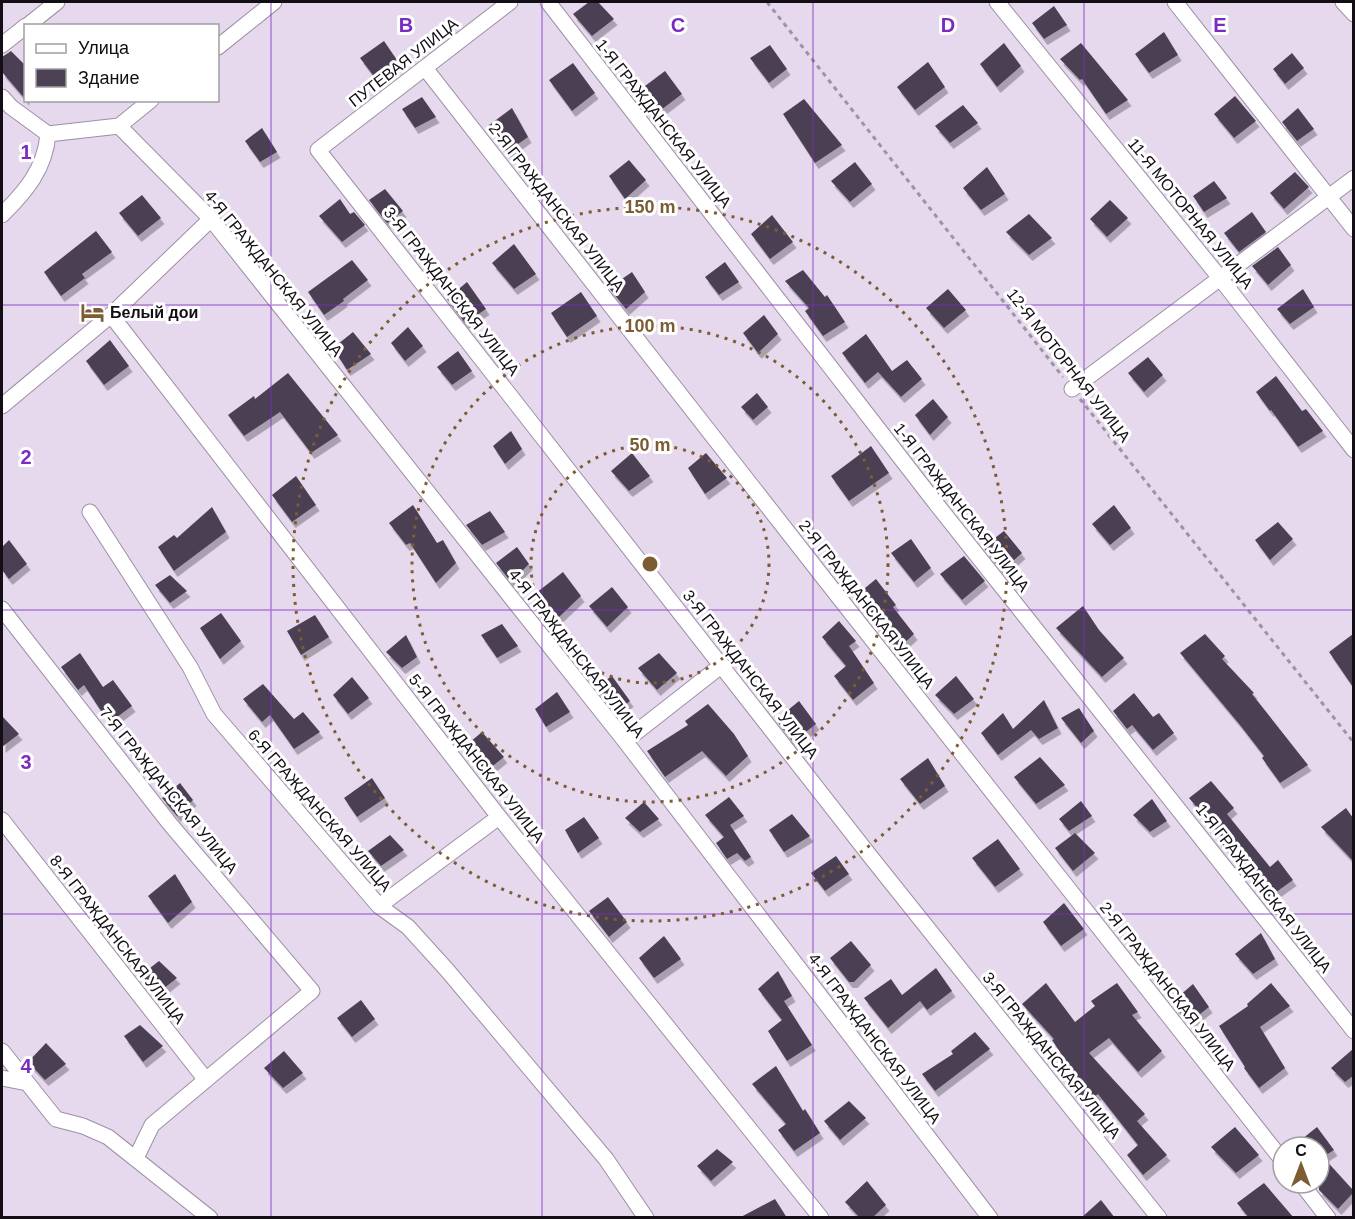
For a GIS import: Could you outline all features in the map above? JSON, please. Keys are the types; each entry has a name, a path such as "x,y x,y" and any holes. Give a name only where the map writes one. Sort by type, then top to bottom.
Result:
{"street":[{"path":"29,24 57,2"},
{"path":"219,46 274,2"},
{"name":"ПУТЕВАЯ УЛИЦА","path":"318,150 510,2"},
{"name":"1-Я ГРАЖДАНСКАЯ УЛИЦА","path":"548,2 934,501 1353,1030"},
{"name":"11-Я МОТОРНАЯ УЛИЦА","path":"997,2 1220,278 1353,450"},
{"path":"1175,2 1353,230"},
{"path":"1343,2 1353,14"},
{"path":"2,45 24,28"},
{"name":"2-Я ГРАЖДАНСКАЯ УЛИЦА","path":"425,68 1271,1146"},
{"path":"2,97 11,107 48,134 118,126 148,102"},
{"name":"4-Я ГРАЖДАНСКАЯ УЛИЦА","path":"118,126 211,219 625,741 990,1218"},
{"path":"2,215 25,192 40,168 47,150 48,134"},
{"name":"3-Я ГРАЖДАНСКАЯ УЛИЦА","path":"318,150 870,855 1159,1218"},
{"path":"1072,389 1353,178"},
{"path":"2,406 111,315 211,219"},
{"name":"5-Я ГРАЖДАНСКАЯ УЛИЦА","path":"111,315 499,817 821,1218"},
{"name":"6-Я ГРАЖДАНСКАЯ УЛИЦА","path":"90,512 190,667 214,714 379,906 408,927 447,970 606,1159 646,1218"},
{"name":"7-Я ГРАЖДАНСКАЯ УЛИЦА","path":"2,609 170,824 312,991 206,1080"},
{"path":"625,741 722,665"},
{"path":"379,906 499,817"},
{"name":"8-Я ГРАЖДАНСКАЯ УЛИЦА","path":"2,820 206,1080"},
{"path":"2,1051 56,1119 83,1126 108,1137 210,1218"},
{"path":"2,1078 27,1083"},
{"path":"136,1158 152,1125 206,1080"},
{"path":"1310,1195 1328,1218"}],"path":[{"name":"12-Я МОТОРНАЯ УЛИЦА","path":"767,2 1353,743"}],"building":[{"path":"589,2 598,2 614,19 592,36 573,14"},
{"path":"1054,6 1067,25 1044,39 1032,23"},
{"path":"1164,32 1178,55 1149,73 1135,54"},
{"path":"384,41 399,63 376,79 360,58"},
{"path":"1004,43 1021,66 997,87 980,64"},
{"path":"1081,43 1128,100 1106,114 1082,79 1080,80 1060,59"},
{"path":"770,45 787,69 769,83 750,58"},
{"path":"11,51 24,64 24,98 2,72 2,57"},
{"path":"1292,53 1304,68 1285,84 1273,69"},
{"path":"928,62 945,87 915,110 897,87"},
{"path":"573,63 595,93 572,111 549,80"},
{"path":"665,71 682,94 657,113 641,89"},
{"path":"1235,96 1256,121 1234,138 1214,114"},
{"path":"422,97 436,117 415,128 402,109"},
{"path":"804,99 842,145 815,163 783,114"},
{"path":"963,105 978,123 950,143 935,126"},
{"path":"512,108 528,137 507,152 488,126"},
{"path":"1298,108 1314,129 1297,141 1282,122"},
{"path":"262,128 277,152 260,162 245,141"},
{"path":"629,160 646,180 625,199 609,176"},
{"path":"855,162 872,184 850,202 831,181"},
{"path":"987,167 1005,194 981,210 963,188"},
{"path":"1295,172 1309,187 1284,209 1270,193"},
{"path":"1214,181 1227,198 1204,212 1193,196"},
{"path":"385,189 403,211 387,223 369,200"},
{"path":"142,195 161,218 138,236 119,213"},
{"path":"340,199 350,214 354,212 365,225 342,242 319,216"},
{"path":"1110,200 1128,218 1107,237 1090,219"},
{"path":"1252,212 1266,232 1239,252 1224,233"},
{"path":"1029,214 1052,238 1029,255 1006,232"},
{"path":"772,215 793,242 770,259 751,234"},
{"path":"96,231 112,252 82,274 85,278 61,296 44,272"},
{"path":"514,244 536,274 514,289 492,263"},
{"path":"1278,247 1291,265 1268,285 1252,266"},
{"path":"352,260 368,280 324,315 308,292"},
{"path":"725,262 739,282 719,295 705,277"},
{"path":"803,270 825,297 827,295 845,322 823,336 805,311 809,308 785,281"},
{"path":"632,272 645,292 626,309 609,288"},
{"path":"467,282 486,309 465,323 447,299"},
{"path":"948,289 966,310 944,328 926,308"},
{"path":"1303,289 1314,307 1290,324 1277,309"},
{"path":"581,292 597,316 567,337 551,313"},
{"path":"764,315 778,334 758,353 743,333"},
{"path":"408,327 423,346 405,361 391,343"},
{"path":"353,332 371,354 347,370 333,348"},
{"path":"866,334 892,371 907,360 922,379 901,397 878,372 865,383 842,353"},
{"path":"110,340 129,366 104,385 86,361"},
{"path":"458,351 472,371 452,385 437,367"},
{"path":"1148,357 1163,375 1144,392 1128,373"},
{"path":"288,373 338,435 311,453 280,412 244,436 228,415 254,396 255,399"},
{"path":"1276,376 1302,411 1306,409 1323,431 1298,447 1256,392"},
{"path":"757,393 768,407 753,420 741,407"},
{"path":"933,399 948,417 930,435 915,415"},
{"path":"511,431 522,449 505,464 493,446"},
{"path":"871,446 889,473 849,501 831,476"},
{"path":"632,453 650,476 629,491 611,471"},
{"path":"706,453 727,478 705,494 688,468"},
{"path":"296,476 316,505 292,522 272,495"},
{"path":"413,505 437,543 443,540 456,563 436,583 410,543 406,545 389,523"},
{"path":"1114,505 1131,528 1110,545 1092,524"},
{"path":"212,507 226,532 174,571 158,547 174,535 177,538"},
{"path":"490,511 505,532 482,545 466,525"},
{"path":"1278,522 1293,539 1270,560 1255,540"},
{"path":"1004,531 1022,553 1003,570 983,547"},
{"path":"911,539 931,568 914,582 891,553"},
{"path":"9,540 27,564 9,579 2,570 2,547"},
{"path":"517,547 529,564 511,582 496,563"},
{"path":"964,556 985,581 962,600 940,574"},
{"path":"563,572 581,596 559,617 536,593"},
{"path":"170,575 187,591 170,603 155,585"},
{"path":"876,579 896,605 893,607 914,634 897,650 854,597"},
{"path":"612,587 628,607 607,627 589,606"},
{"path":"1083,606 1099,630 1124,658 1102,677 1056,628"},
{"path":"221,613 241,641 220,659 200,628"},
{"path":"315,615 329,637 301,655 287,631"},
{"path":"839,621 856,641 849,646 874,683 853,700 834,676 846,666 822,637"},
{"path":"502,624 518,646 497,658 481,635"},
{"path":"1205,634 1225,656 1222,659 1254,693 1252,694 1308,765 1280,783 1262,758 1264,756 1180,653"},
{"path":"1353,634 1353,687 1329,652"},
{"path":"406,635 417,657 402,668 386,652"},
{"path":"80,653 103,687 113,680 132,706 109,723 84,685 78,690 61,667"},
{"path":"659,653 677,673 657,690 638,668"},
{"path":"612,676 630,701 615,713 595,687"},
{"path":"956,676 974,699 954,714 935,695"},
{"path":"352,677 369,698 348,714 333,695"},
{"path":"263,684 294,719 303,712 320,732 294,749 270,715 262,722 243,699"},
{"path":"557,692 570,712 546,727 535,709"},
{"path":"1134,693 1153,717 1159,713 1174,733 1153,750 1132,725 1127,729 1113,711"},
{"path":"1044,700 1058,728 1039,739 1031,730 998,755 981,733 1003,713 1013,729"},
{"path":"799,701 816,724 793,742 776,720"},
{"path":"708,704 734,734 748,756 726,776 702,751 665,777 647,751 688,725 685,721"},
{"path":"1079,708 1094,731 1081,743 1061,718"},
{"path":"2,716 19,734 2,747"},
{"path":"482,732 504,757 485,772 464,747"},
{"path":"1040,757 1065,785 1036,804 1014,777"},
{"path":"928,758 945,786 920,804 900,779"},
{"path":"372,778 385,798 357,817 344,798"},
{"path":"1211,781 1234,808 1227,814 1270,867 1278,860 1293,880 1265,900 1252,881 1255,878 1219,841 1223,838 1189,798"},
{"path":"180,783 193,800 177,816 162,798"},
{"path":"729,797 744,816 730,825 751,857 745,861 737,853 727,859 716,843 724,837 705,815"},
{"path":"1152,799 1167,821 1150,832 1133,815"},
{"path":"1081,801 1092,816 1069,831 1059,819"},
{"path":"644,802 659,819 640,832 625,818"},
{"path":"1346,808 1353,818 1353,861 1321,827"},
{"path":"792,814 810,836 784,852 769,830"},
{"path":"584,817 599,838 578,853 565,830"},
{"path":"1075,833 1095,853 1073,871 1055,848"},
{"path":"390,835 404,850 381,866 368,851"},
{"path":"998,839 1020,869 995,887 972,858"},
{"path":"836,856 849,874 825,891 811,873"},
{"path":"175,874 192,902 168,923 148,896"},
{"path":"608,897 627,922 609,937 589,911"},
{"path":"1064,903 1084,929 1061,946 1043,922"},
{"path":"1261,933 1275,959 1253,974 1235,954"},
{"path":"664,936 681,959 654,978 639,958"},
{"path":"851,941 871,965 854,982 849,982 830,958"},
{"path":"159,961 177,978 158,993 141,975"},
{"path":"936,968 952,991 927,1010 920,1001 888,1028 864,998 891,979 902,995"},
{"path":"778,971 792,996 784,1001 812,1045 787,1061 768,1031 782,1020 758,989"},
{"path":"1046,983 1075,1022 1095,1006 1091,1001 1117,983 1138,1012 1132,1015 1162,1051 1138,1072 1109,1038 1089,1053 1145,1114 1137,1121 1167,1155 1143,1175 1127,1155 1138,1145 1098,1094 1084,1104 1066,1083 1076,1076 1052,1040 1054,1039 1022,1004"},
{"path":"1271,983 1290,1006 1260,1027 1285,1068 1259,1088 1219,1026 1248,1006 1247,1004"},
{"path":"1193,984 1209,1007 1190,1022 1171,1003"},
{"path":"361,1000 375,1019 352,1037 337,1018"},
{"path":"140,1025 163,1046 143,1062 124,1036"},
{"path":"975,1032 990,1049 935,1091 922,1074 953,1054 951,1051"},
{"path":"46,1043 66,1064 45,1080 28,1062"},
{"path":"1353,1049 1353,1076 1345,1082 1331,1068"},
{"path":"284,1051 303,1073 283,1088 264,1068"},
{"path":"776,1066 803,1111 805,1109 820,1133 794,1151 778,1130 786,1124 752,1084"},
{"path":"849,1101 866,1118 840,1140 824,1121"},
{"path":"1235,1127 1259,1155 1236,1173 1211,1147"},
{"path":"1317,1127 1323,1135 1307,1135"},
{"path":"717,1149 733,1162 711,1181 697,1166"},
{"path":"1331,1166 1353,1190 1353,1193 1338,1209 1324,1195 1331,1195"},
{"path":"867,1181 886,1205 872,1218 860,1218 845,1202"},
{"path":"1264,1183 1271,1191 1271,1195 1274,1195 1294,1218 1249,1218 1237,1203"},
{"path":"775,1199 787,1218 739,1218"},
{"path":"1101,1200 1115,1218 1081,1218"}],"place":[{"name":"Белый дои","path":"92,312"}]}
